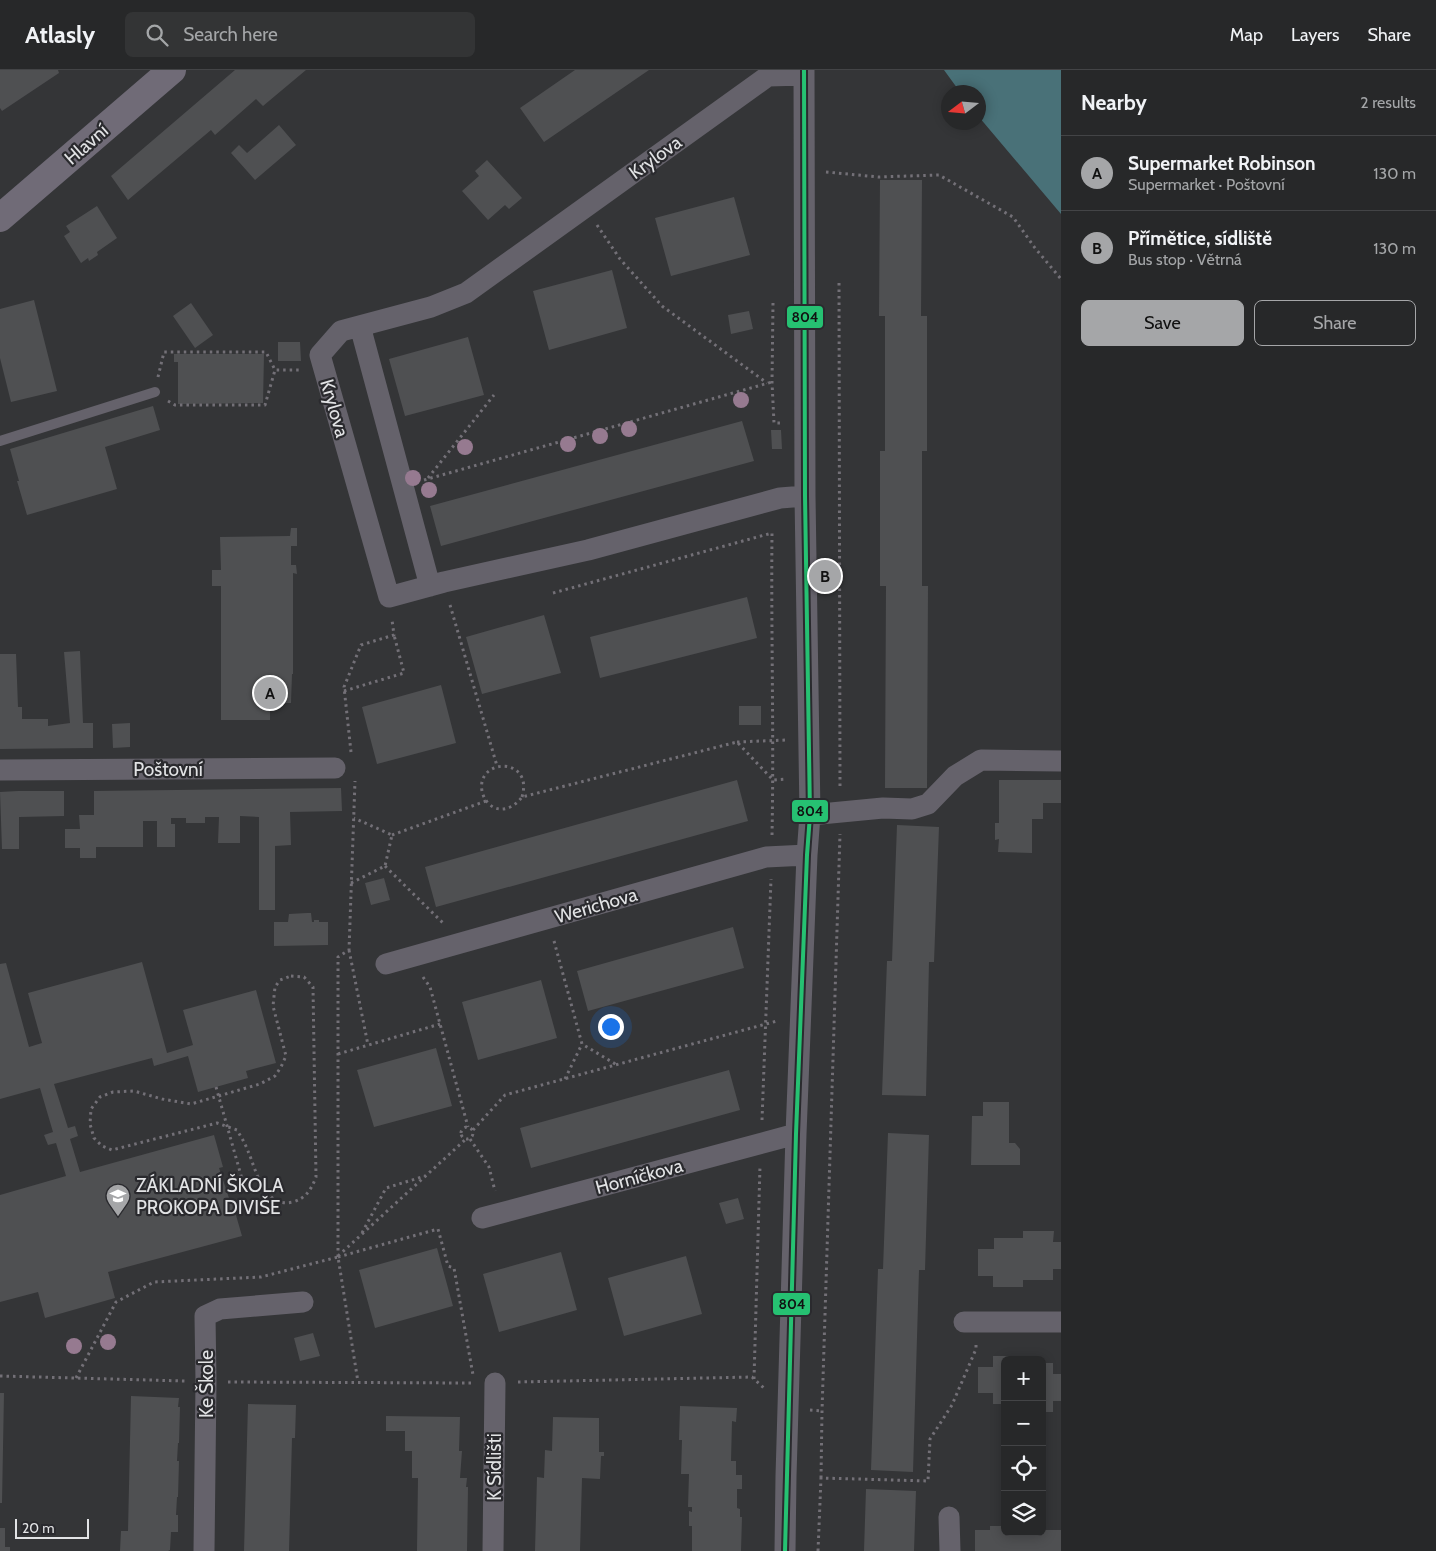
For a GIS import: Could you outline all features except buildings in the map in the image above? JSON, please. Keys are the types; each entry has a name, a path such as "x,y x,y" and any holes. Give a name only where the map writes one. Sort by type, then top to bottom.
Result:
{"main road":[{"name":"Hlavní","path":"0,218 172,70"}],"street":[{"path":"785,1551 796,1134 810,815 805,496 804,73"},
{"name":"Krylova","path":"389,597 320,355 340,331 431,307 466,293 768,76 804,73"},
{"path":"360,326 402,486 437,584"},
{"path":"389,597 437,584 588,550 780,498 805,496"},
{"path":"810,815 883,808 912,809 928,804 955,776 980,760 1061,761"},
{"name":"Poštovní","path":"0,770 347,767"},
{"name":"Werichova","path":"386,964 766,857 807,854"},
{"name":"Horníčkova","path":"491,1216 796,1134"},
{"name":"Ke Škole","path":"204,1551 205,1316 220,1309 303,1302"},
{"path":"970,1322 1061,1322"},
{"name":"K Sídlišti","path":"493,1551 494,1383"},
{"path":"949,1517 950,1551"}],"lane":[{"path":"0,441 155,392"}],"path":[{"path":"804,169 878,177 939,175 1013,217 1035,248 1061,279"},
{"path":"585,207 620,260 662,306 767,383"},
{"path":"818,1551 840,812 839,283"},
{"path":"772,303 774,424 790,424"},
{"path":"164,352 266,352 275,370 265,405 174,405 155,392 164,352"},
{"path":"275,370 325,370"},
{"path":"402,486 772,382"},
{"path":"428,478 494,395"},
{"path":"772,500 772,532"},
{"path":"437,584 497,766"},
{"path":"344,691 404,673 394,635 389,597"},
{"path":"368,1045 349,950 354,818 347,767 344,687 361,645 394,635"},
{"path":"522,798 737,742 768,741"},
{"path":"737,742 773,780 810,779"},
{"path":"497,766 511,767 522,777 524,783 522,798 518,803 505,809 491,806 486,801 481,788 485,774 497,766"},
{"path":"354,818 392,835 486,801"},
{"path":"385,866 392,835"},
{"path":"351,883 385,866"},
{"path":"385,866 443,922 450,946"},
{"path":"548,918 582,1044 565,1078"},
{"path":"338,1257 338,957 349,950"},
{"path":"410,957 430,987 468,1127 473,1130"},
{"path":"290,976 304,977 314,987 316,1177 312,1188 302,1199 289,1203 271,1197 262,1187 244,1140 237,1130 227,1127 217,1123 112,1150 102,1146 94,1138 90,1124 91,1109 100,1098 112,1092 134,1091 162,1099 191,1104 260,1084 275,1076 282,1067 286,1056 274,1006 275,987 280,980 290,976"},
{"path":"338,1257 473,1136 473,1130 505,1095 802,1014"},
{"path":"338,1054 440,1024"},
{"path":"582,1044 617,1065"},
{"path":"216,1087 246,1193"},
{"path":"468,1127 461,1132 462,1136 468,1139 489,1167 491,1216"},
{"path":"360,1236 386,1188 428,1175"},
{"path":"0,1376 206,1382 474,1383 454,1268 448,1266 438,1229 338,1257"},
{"path":"821,1478 928,1481 930,1439 952,1405 976,1350 970,1322"},
{"path":"494,1383 752,1377 773,1396 773,1408 822,1411"}],"water":[{"path":"944,70 1061,70 1061,214 986,125 986,85 955,85"}],"transit line":[{"name":"804","path":"785,1551 796,1134 810,815 805,496 804,70"}],"place":[{"name":"Přímětice, sídliště","path":"825,576"},
{"name":"Supermarket Robinson","path":"270,693"},
{"name":"ZÁKLADNÍ ŠKOLA PROKOPA DIVIŠE","path":"118,1217"}]}
